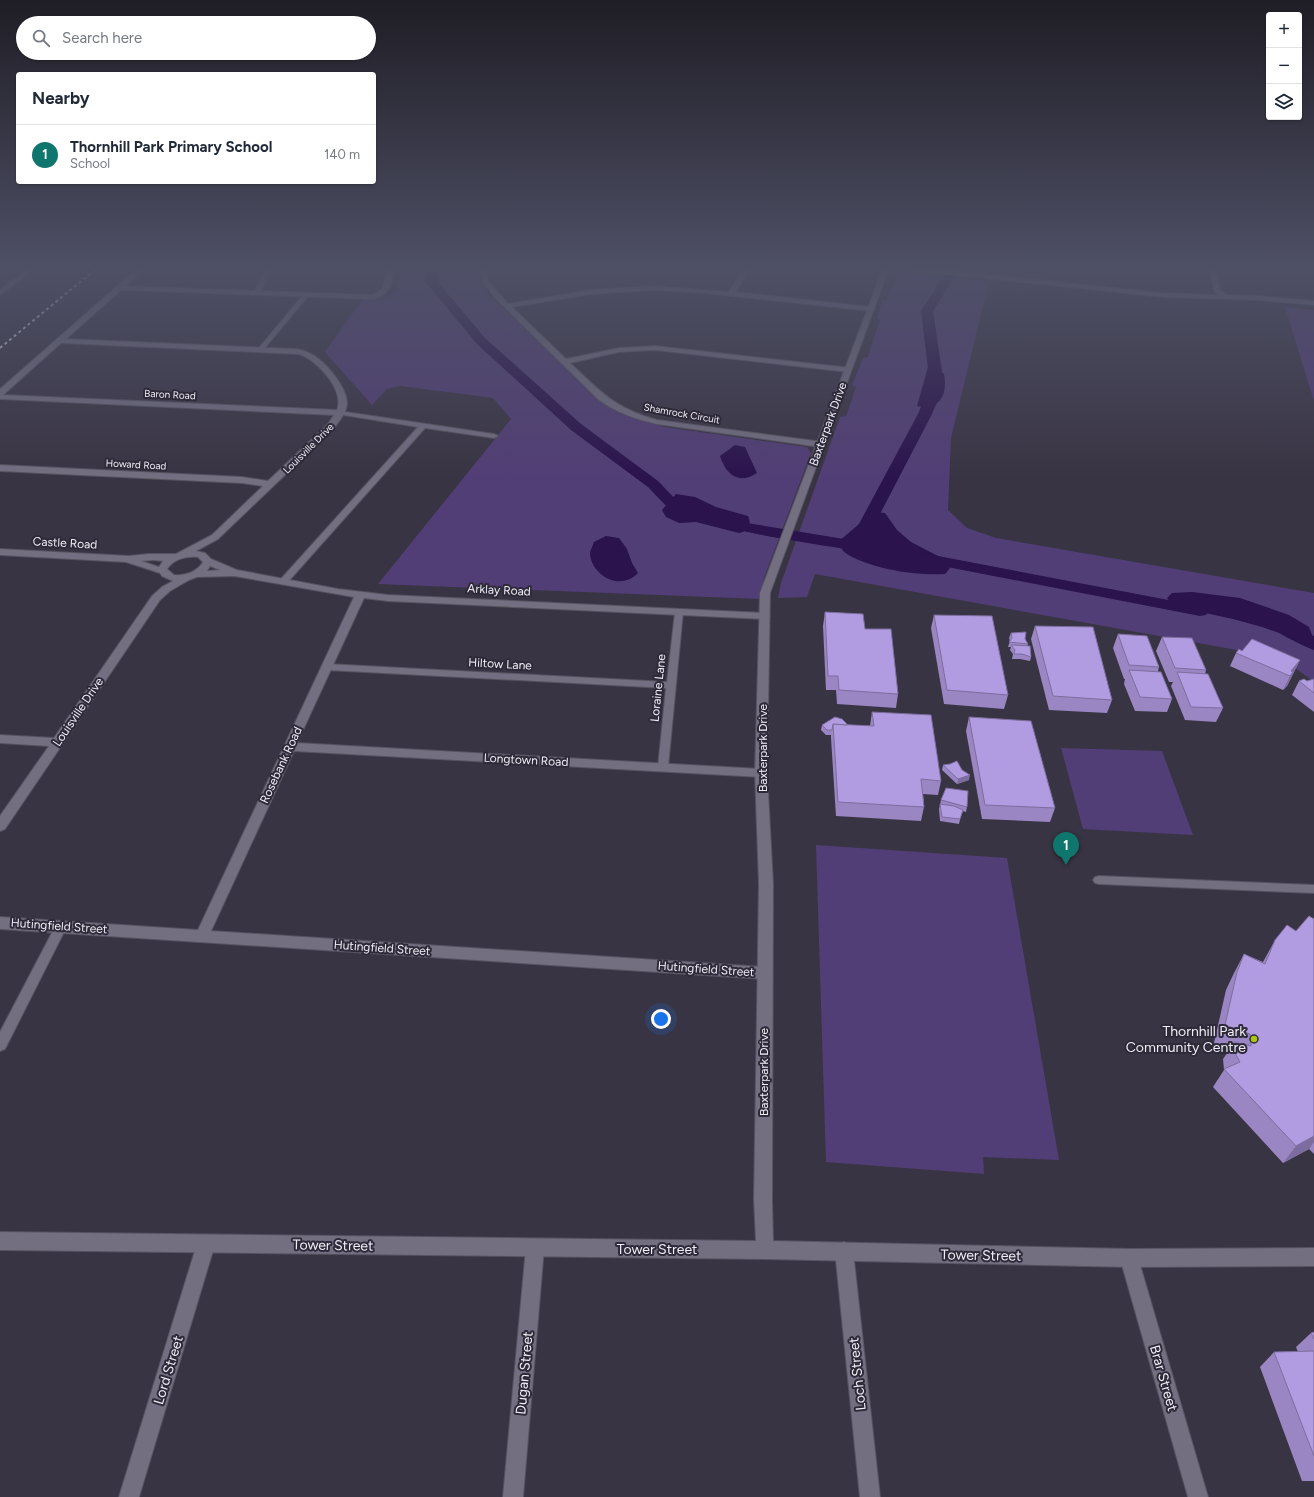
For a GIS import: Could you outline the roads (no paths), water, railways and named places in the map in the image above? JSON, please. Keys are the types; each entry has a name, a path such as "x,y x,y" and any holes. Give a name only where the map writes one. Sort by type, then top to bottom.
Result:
{"street":[{"path":"0,393 64,338"},
{"name":"Shamrock Circuit","path":"539,338 608,403 635,416 668,424 820,444"},
{"name":"Baxterpark Drive","path":"765,1250 763,1200 766,884 762,773 765,593 860,338"},
{"name":"Louisville Drive","path":"60,341 262,349 301,352 314,359 338,385 341,391 343,404 331,426 216,537 177,556"},
{"path":"564,362 619,350 659,348 848,370"},
{"name":"Baron Road","path":"0,397 339,413"},
{"name":"Howard Road","path":"0,468 242,480 270,484"},
{"name":"Louisville Drive","path":"0,826 156,598 166,589 196,574 206,566 216,537"},
{"name":"Castle Road","path":"1,553 129,559 196,554 207,560"},
{"path":"163,572 164,565 177,556"},
{"name":"Castle Road","path":"129,559 163,572 174,578 186,578"},
{"name":"Arklay Road","path":"207,560 234,573"},
{"name":"Louisville Drive","path":"156,598 163,572"},
{"name":"Arklay Road","path":"196,574 234,573 360,595 388,598 764,616"},
{"name":"Rosebank Road","path":"202,936 360,595"},
{"path":"0,739 57,742"},
{"name":"Longtown Road","path":"290,747 762,773"},
{"name":"Hutingfield Street","path":"0,923 765,973"},
{"name":"Tower Street","path":"0,1241 844,1251 1129,1258 1314,1257"},
{"name":"Lord Street","path":"129,1497 206,1244"},
{"name":"Dugan Street","path":"513,1497 535,1248"},
{"name":"Loch Street","path":"844,1251 870,1497"},
{"name":"Brar Street","path":"1129,1258 1198,1497"}],"lane":[{"path":"262,349 271,338"},
{"path":"339,413 494,436"},
{"path":"283,582 424,425"},
{"name":"Loraine Lane","path":"663,767 679,612"},
{"name":"Hiltow Lane","path":"327,667 672,685"},
{"path":"1099,880 1314,889"},
{"path":"0,1045 61,926"}],"waterway":[{"path":"478,338 576,427 653,484 674,506 694,512"},
{"path":"860,537 925,414 937,385 931,338"},
{"path":"723,521 739,526 864,547"},
{"path":"917,557 1200,611"},
{"path":"1278,626 1303,637 1314,644"}],"railway":[{"path":"0,348 12,338"}],"place":[{"name":"Thornhill Park Primary School","path":"1066,865"},
{"name":"Thornhill Park Community Centre","path":"1254,1039"}]}
